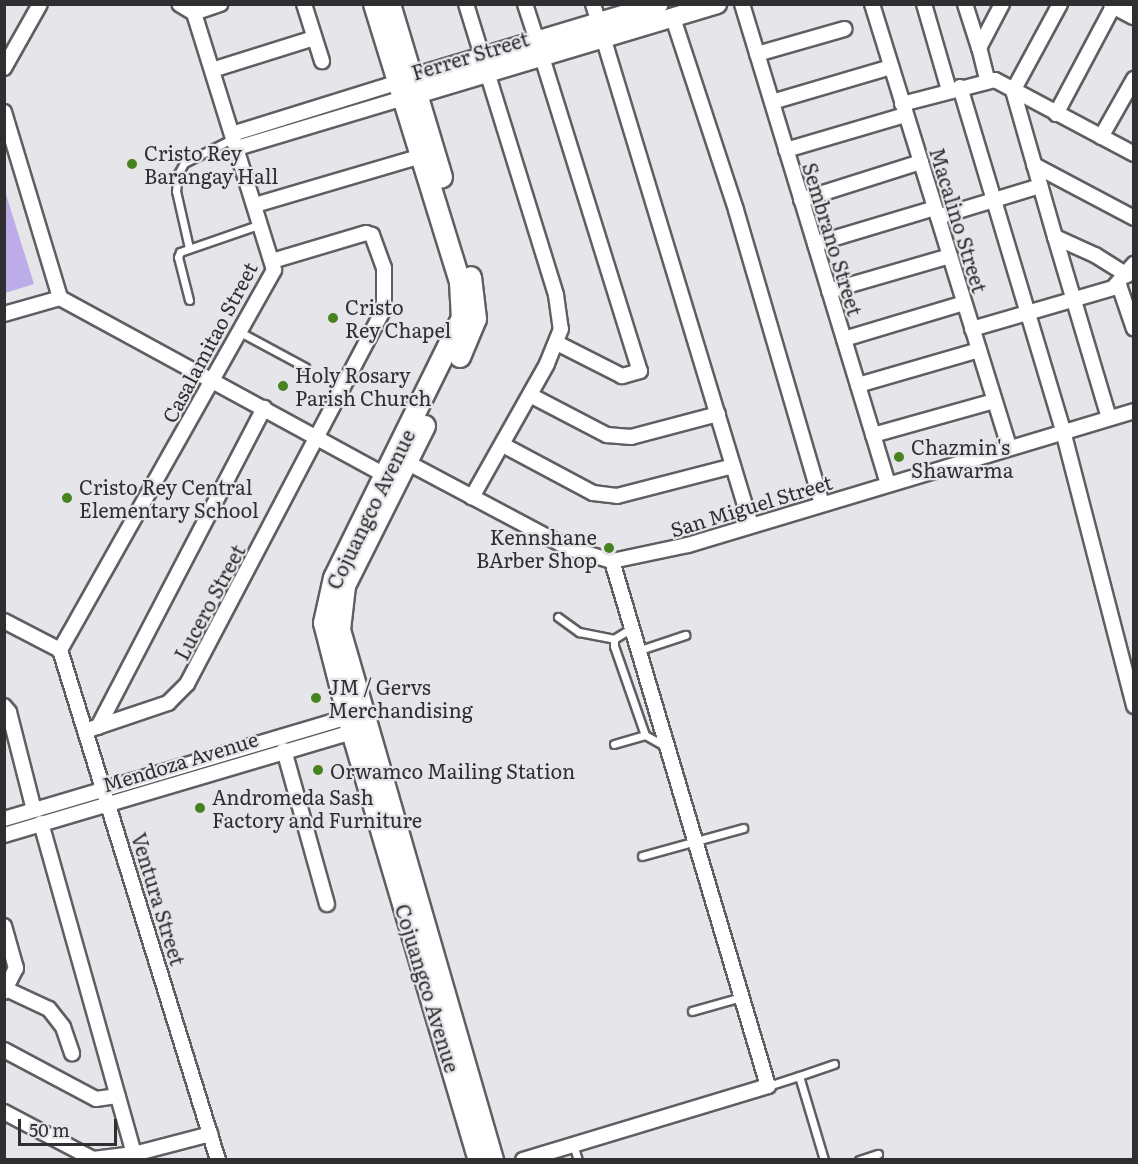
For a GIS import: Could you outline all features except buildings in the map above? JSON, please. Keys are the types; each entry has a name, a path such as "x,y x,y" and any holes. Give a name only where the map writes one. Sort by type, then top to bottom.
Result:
{"main road":[{"name":"Cojuangco Avenue","path":"374,4 409,88 477,302 472,333 400,459"},
{"name":"Cojuangco Avenue","path":"390,4 422,156 460,282 462,318 345,586 340,630 357,722 479,1160"},
{"name":"Cojuangco Avenue","path":"357,722 494,1160"}],"street":[{"path":"4,68 40,4"},
{"path":"179,4 194,13 220,4"},
{"path":"304,4 322,61"},
{"path":"466,4 556,295 561,330 557,343 530,395 472,497"},
{"path":"525,4 640,371 622,376 557,343"},
{"path":"593,4 751,525"},
{"name":"Ferrer Street","path":"600,31 659,4"},
{"name":"Ferrer Street","path":"234,140 600,31 673,18 717,4"},
{"name":"Sembrano Street","path":"742,4 888,484"},
{"name":"Macalino Street","path":"872,4 1009,447"},
{"path":"924,4 994,201 1063,431 1128,661 1134,706"},
{"path":"965,4 987,79"},
{"path":"979,48 1002,4"},
{"path":"1060,4 1013,91 1072,300 1109,418"},
{"path":"1056,114 1125,9"},
{"name":"Casalamitao Street","path":"60,650 274,270 194,13"},
{"path":"673,18 736,210 822,504"},
{"path":"757,54 844,29"},
{"path":"212,70 314,38"},
{"path":"772,102 891,67"},
{"path":"786,150 904,109 955,88 987,79 1003,84 1134,154"},
{"path":"1101,137 1134,79"},
{"path":"4,112 60,298 391,478"},
{"path":"255,205 422,156"},
{"path":"801,200 921,162"},
{"path":"1034,165 1134,218"},
{"path":"815,244 994,201 1040,186"},
{"name":"Lucero Street","path":"91,729 168,703 187,684 384,309 384,268 376,242 366,233 272,261"},
{"path":"1055,237 1095,255 1128,274"},
{"path":"829,291 950,256"},
{"path":"972,329 1072,300 1128,274"},
{"path":"1128,274 1134,329"},
{"path":"4,315 60,298"},
{"path":"844,339 964,303"},
{"path":"858,385 978,350"},
{"path":"530,395 608,435 631,437 718,414"},
{"path":"873,435 994,400"},
{"path":"91,729 264,408"},
{"name":"San Miguel Street","path":"400,459 568,548 612,561 688,545 1134,411"},
{"path":"503,445 593,493 617,496 733,466"},
{"path":"523,1160 768,1086 668,748 630,629 612,561"},
{"path":"4,621 60,650"},
{"name":"Ventura Street","path":"60,650 91,729 103,789 110,803 218,1160"},
{"path":"4,706 9,712 34,810"},
{"name":"Mendoza Avenue","path":"4,834 284,750 357,722"},
{"name":"Mendoza Avenue","path":"4,819 103,789 357,722"},
{"path":"284,750 327,904"},
{"path":"41,823 134,1154"},
{"path":"4,926 16,968 5,991 49,1009 63,1027 72,1053"},
{"path":"4,1050 96,1099 118,1096"},
{"path":"4,1112 93,1159 134,1154 210,1134"}],"lane":[{"path":"189,248 176,191 178,174 184,163 234,140"},
{"path":"189,300 178,257 189,248 261,224"},
{"path":"240,332 305,367"},
{"path":"558,617 579,632 614,639 630,629"},
{"path":"637,651 685,635"},
{"path":"614,639 645,735 668,748"},
{"path":"614,744 645,735"},
{"path":"642,856 743,828"},
{"path":"692,1011 741,997"},
{"path":"768,1086 834,1064"},
{"path":"799,1076 824,1160"},
{"path":"573,1144 578,1160"},
{"path":"859,1160 878,1154"}],"shaded area":[{"path":"4,188 34,284 5,293 4,293"}],"place":[{"name":"Cristo Rey Barangay Hall","path":"132,164"},
{"name":"Cristo Rey Chapel","path":"333,318"},
{"name":"Holy Rosary Parish Church","path":"283,386"},
{"name":"Chazmin's Shawarma","path":"899,457"},
{"name":"Cristo Rey Central Elementary School","path":"67,498"},
{"name":"Kennshane BArber Shop","path":"609,548"},
{"name":"JM / Gervs Merchandising","path":"316,698"},
{"name":"Orwamco Mailing Station","path":"318,770"},
{"name":"Andromeda Sash Factory and Furniture","path":"200,808"}]}
